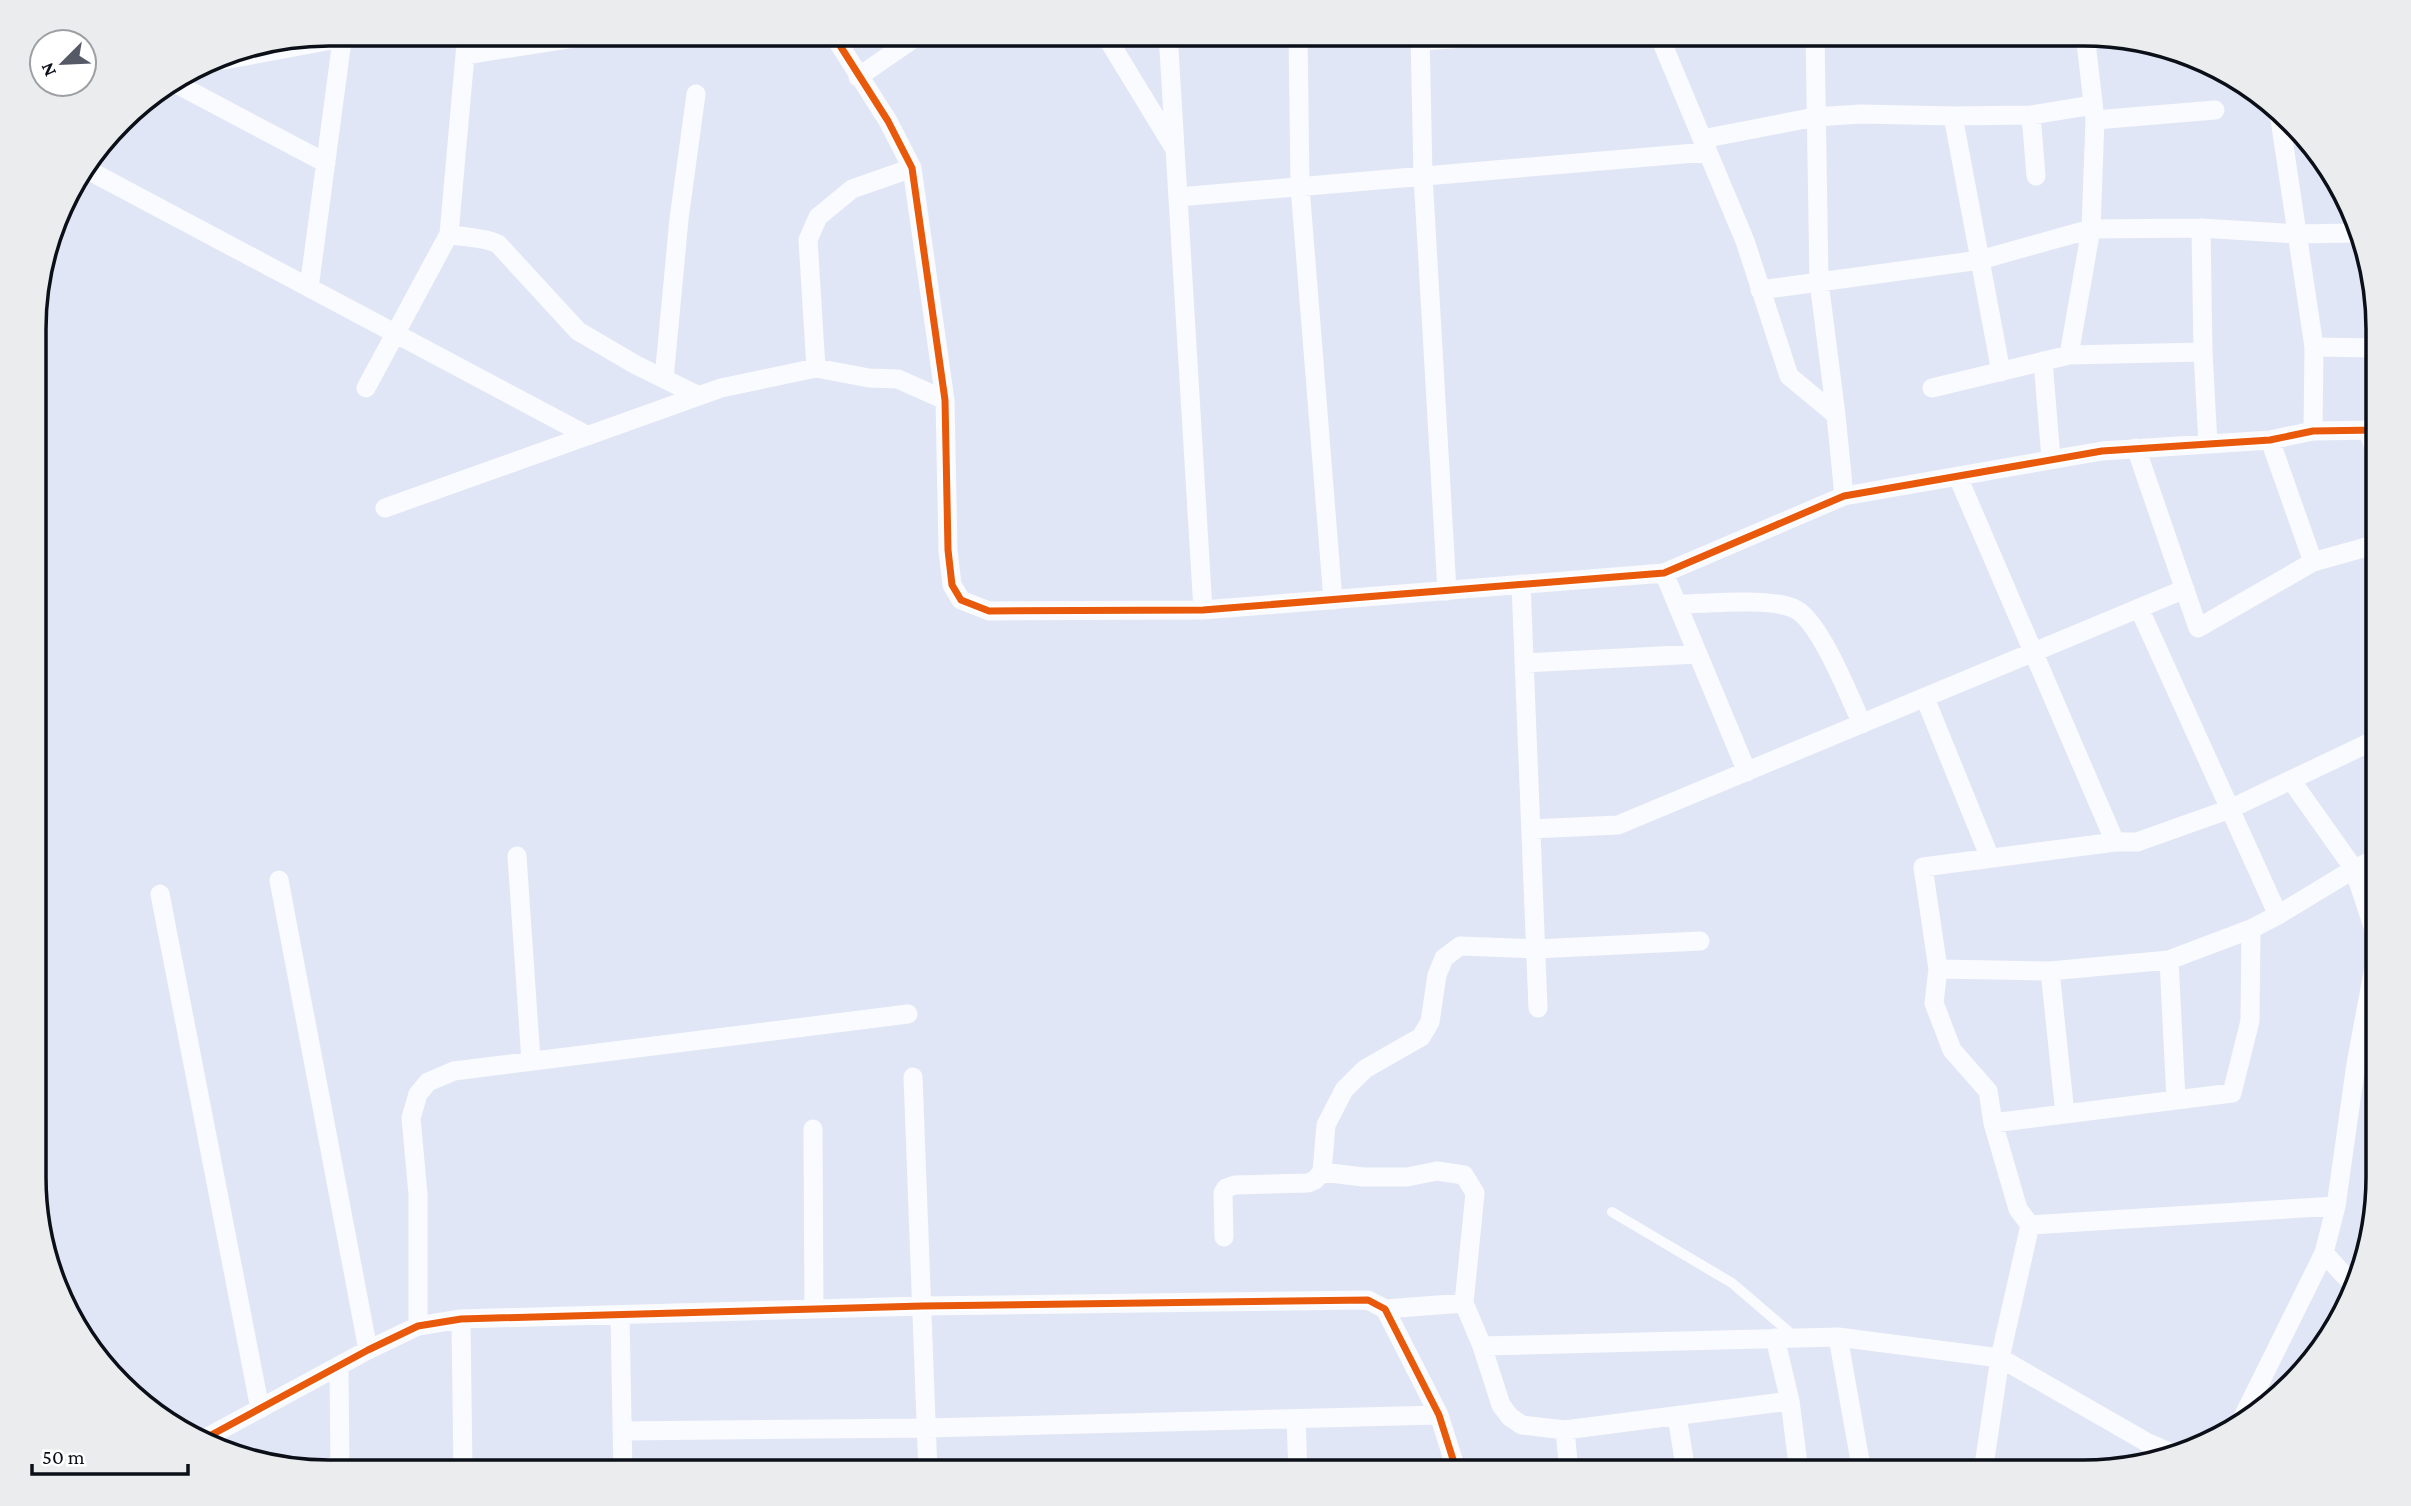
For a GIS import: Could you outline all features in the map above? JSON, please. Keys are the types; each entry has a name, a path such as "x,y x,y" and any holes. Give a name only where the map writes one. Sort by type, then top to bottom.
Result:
{"street":[{"path":"309,288 342,46"},
{"path":"366,388 449,234 466,46"},
{"path":"465,55 523,46"},
{"path":"840,46 888,121 912,168 945,400 948,550 953,585 961,600 989,611 1203,611 1664,573 1844,496 2102,450 2270,440 2313,431 2366,430"},
{"path":"858,77 903,46"},
{"path":"1112,46 1175,150"},
{"path":"1169,46 1203,611"},
{"path":"1298,46 1300,187 1333,600"},
{"path":"1420,46 1423,176 1447,591"},
{"path":"1663,46 1745,241 1789,376 1836,415"},
{"path":"1815,46 1819,282 1844,496"},
{"path":"2069,355 2091,229 2094,113 2086,46"},
{"path":"181,86 326,163"},
{"path":"664,379 696,93"},
{"path":"1178,197 1423,176 1705,145 1815,117 1861,114 1953,116 2215,110"},
{"path":"2031,115 2036,176"},
{"path":"1953,116 2001,372"},
{"path":"2281,126 2314,346 2313,431"},
{"path":"816,368 808,240 818,217 852,189 912,168"},
{"path":"92,172 588,436"},
{"path":"1760,290 1980,260 2091,229 2201,228 2298,234 2348,233"},
{"path":"2201,228 2208,444"},
{"path":"449,234 471,240 489,239 498,244 578,331 699,396"},
{"path":"2314,346 2366,348"},
{"path":"1933,388 2069,355 2203,352"},
{"path":"2043,361 2051,459"},
{"path":"385,508 721,388 816,368 869,378 898,379 945,400"},
{"path":"2270,440 2313,562"},
{"path":"2136,448 2198,628 2313,562 2366,547"},
{"path":"1958,477 2115,842"},
{"path":"1664,573 1747,772"},
{"path":"1521,584 1538,1008"},
{"path":"1531,829 1618,825 2185,589"},
{"path":"1677,604 1774,603 1796,609 1814,625 1862,724"},
{"path":"2139,608 2278,915"},
{"path":"1524,663 1698,654"},
{"path":"1924,698 1990,858"},
{"path":"1985,1461 2000,1358 2030,1225 2018,1209 1993,1123 1987,1091 1952,1050 1934,1003 1938,968 1923,867 2115,842 2137,842 2230,809 2366,744"},
{"path":"2291,780 2354,869 2366,906"},
{"path":"517,856 531,1061"},
{"path":"1938,968 2050,971 2169,960 2251,929 2366,863"},
{"path":"279,880 368,1350"},
{"path":"160,894 260,1409"},
{"path":"1993,1123 2232,1093 2250,1021 2251,929"},
{"path":"1224,1237 1223,1193 1226,1188 1235,1185 1308,1183 1322,1172 1326,1125 1344,1090 1365,1069 1421,1037 1430,1021 1437,975 1444,958 1460,946 1536,949 1700,941"},
{"path":"2169,960 2176,1100"},
{"path":"2050,971 2065,1114"},
{"path":"2248,1407 2324,1253 2336,1206 2366,1010"},
{"path":"418,1326 418,1194 411,1118 418,1094 428,1082 454,1071 908,1014"},
{"path":"913,1077 927,1461"},
{"path":"813,1129 814,1309"},
{"path":"1322,1172 1363,1177 1407,1177 1437,1171 1464,1175 1475,1193 1464,1303 1482,1346 1501,1405 1510,1417 1522,1424 1565,1430 1790,1401"},
{"path":"2030,1225 2336,1206"},
{"path":"2324,1253 2347,1278"},
{"path":"211,1435 418,1326 461,1319 922,1306 1368,1300 1385,1309 1464,1303"},
{"path":"1385,1309 1439,1415 1454,1461"},
{"path":"620,1315 623,1461"},
{"path":"461,1319 463,1461"},
{"path":"1482,1346 1838,1337 2000,1358 2162,1449"},
{"path":"1838,1337 1860,1461"},
{"path":"1775,1338 1790,1401 1798,1461"},
{"path":"339,1367 340,1461"},
{"path":"622,1431 926,1428 1439,1415"},
{"path":"1677,1416 1684,1461"},
{"path":"1296,1419 1298,1461"},
{"path":"1565,1430 1568,1461"}],"lane":[{"path":"1612,1212 1732,1283 1795,1338"}],"cycle path":[{"path":"840,46 888,121 912,168 945,400 948,550 952,585 961,600 989,611 1203,610 1664,573 1844,496 2102,451 2270,440 2313,431 2366,430"},
{"path":"211,1435 418,1326 461,1319 922,1306 1368,1300 1385,1309 1439,1415 1454,1461"}]}
